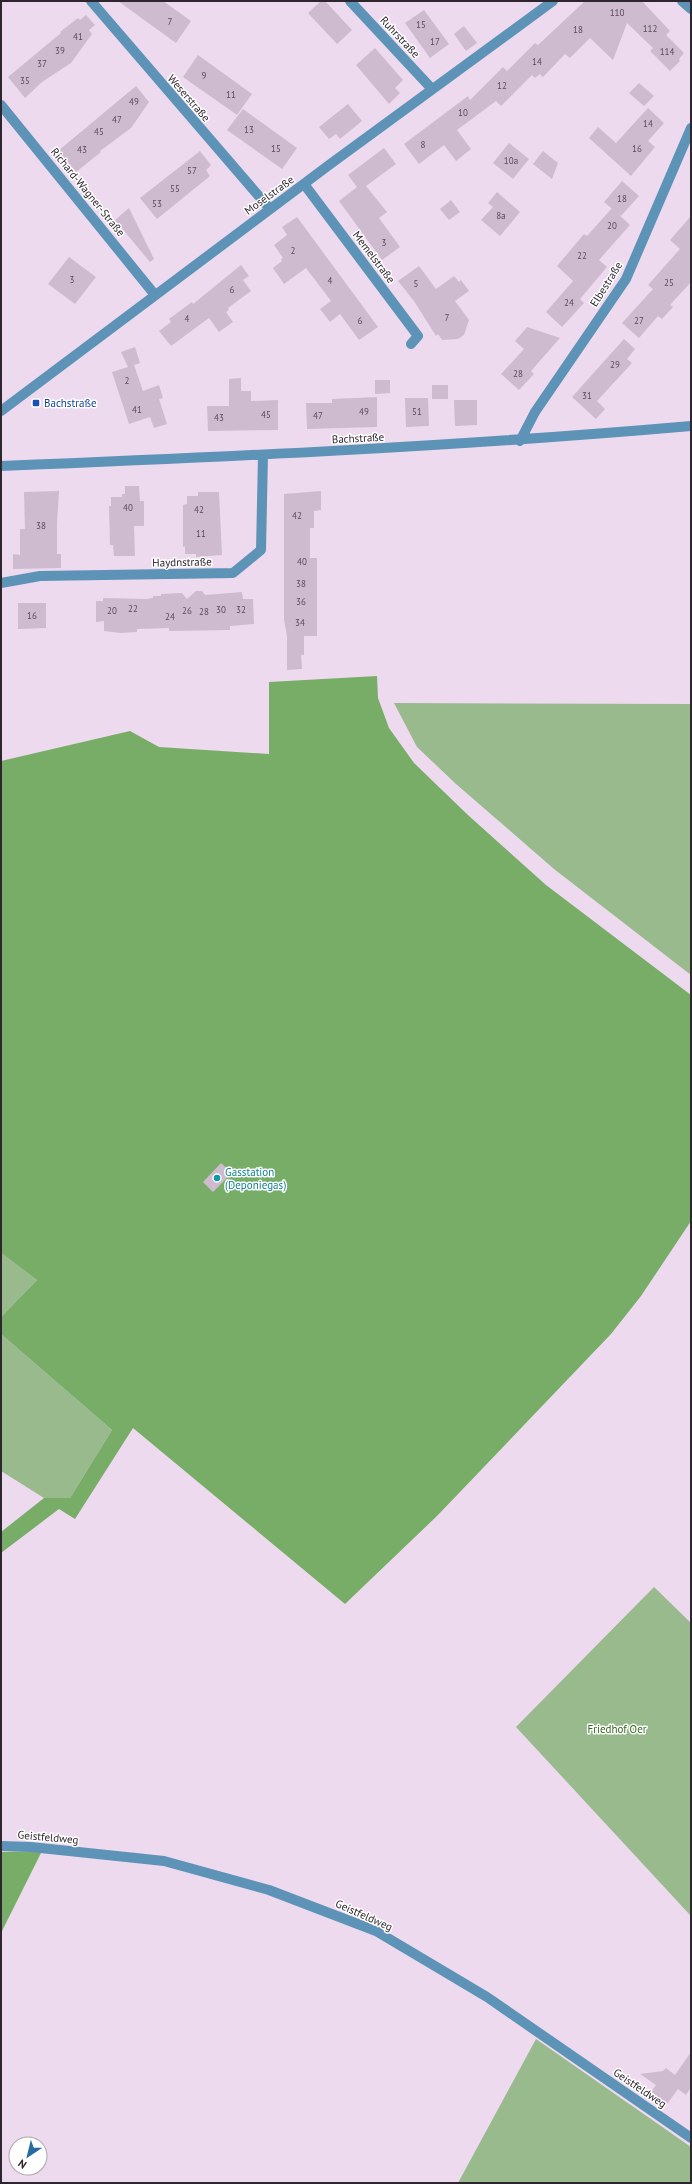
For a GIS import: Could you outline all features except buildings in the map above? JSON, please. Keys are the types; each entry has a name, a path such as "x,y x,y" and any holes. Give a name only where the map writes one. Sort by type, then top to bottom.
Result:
{"street":[{"name":"Weserstraße","path":"91,1 270,209"},
{"name":"Ruhrstraße","path":"350,1 432,89"},
{"name":"Moselstraße","path":"1,411 270,209 553,1"},
{"path":"682,1 691,9"},
{"name":"Richard-Wagner-Straße","path":"2,109 155,295"},
{"name":"Elbestraße","path":"520,441 535,412 626,279 691,128"},
{"name":"Memelstraße","path":"304,184 418,336 411,344"},
{"name":"Bachstraße","path":"1,466 263,455 520,441 691,426"},
{"name":"Haydnstraße","path":"1,582 40,576 233,573 261,550 263,455"},
{"name":"Geistfeldweg","path":"1,1846 31,1847 164,1861 269,1890 376,1932 487,1997 691,2138"}],"green space":[{"path":"377,676 378,698 389,728 414,763 469,816 546,885 691,995 691,1221 641,1296 611,1334 437,1516 345,1604 133,1428 75,1519 59,1509 1,1553 1,1532 44,1498 70,1498 112,1430 1,1334 1,1317 37,1280 1,1253 1,761 130,731 159,747 269,754 269,682"},
{"path":"394,703 691,704 691,975 554,869 456,784 417,747"},
{"path":"1,1253 37,1280 1,1317"},
{"path":"1,1334 112,1430 70,1498 44,1498 1,1471"},
{"name":"Friedhof Oer","path":"654,1587 691,1623 691,1916 516,1727"},
{"path":"42,1851 1,1933 1,1852"},
{"path":"536,2039 691,2147 691,2183 458,2183"}],"place":[{"name":"Bachstraße","path":"36,403"},
{"name":"Gasstation (Deponiegas)","path":"217,1178"}]}
